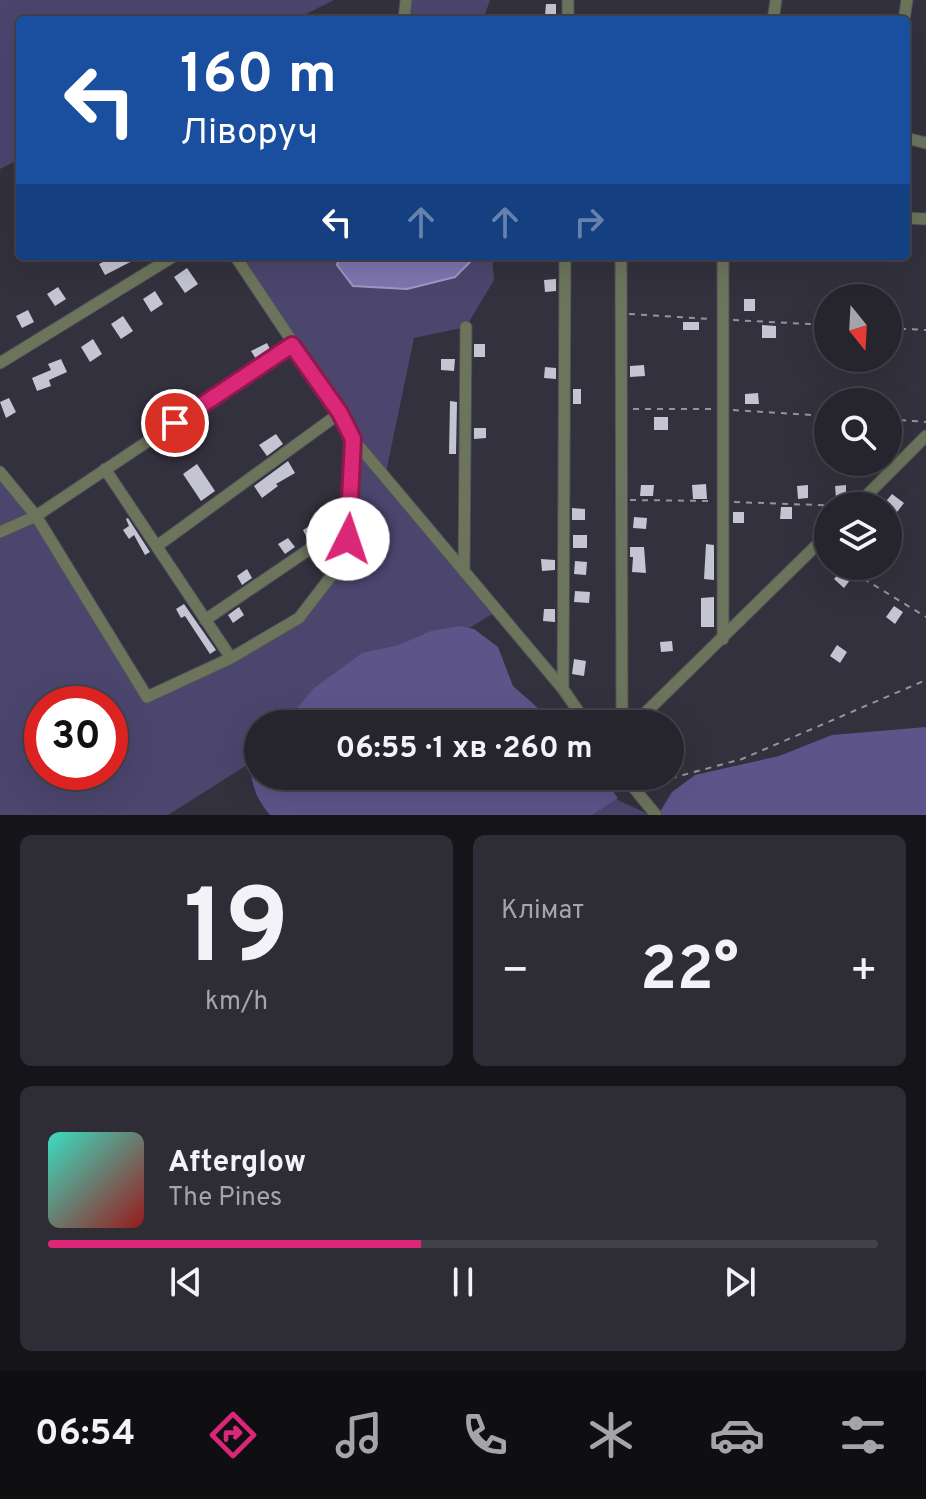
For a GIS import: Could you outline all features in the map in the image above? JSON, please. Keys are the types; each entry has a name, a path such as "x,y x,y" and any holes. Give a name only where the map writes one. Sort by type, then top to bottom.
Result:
{"street":[{"path":"0,363 167,260"},
{"path":"238,260 340,413 353,439 577,710"},
{"path":"563,689 565,260"},
{"path":"621,260 622,710"},
{"path":"723,260 723,639"},
{"path":"464,572 466,327"},
{"path":"0,532 36,516 292,345"},
{"path":"157,546 340,413"},
{"path":"870,492 926,436"},
{"path":"0,472 36,516 147,697 231,658 299,618 346,557 351,521 353,439"},
{"path":"105,469 231,658"},
{"path":"205,620 351,521"},
{"path":"649,710 814,548"},
{"path":"635,790 656,815"}],"path":[{"path":"902,329 926,330"},
{"path":"902,420 926,422"},
{"path":"866,580 926,617"},
{"path":"684,775 742,759 926,680"}],"shaded area":[{"path":"0,0 334,0 302,16 16,16 16,161 0,169"},
{"path":"406,0 490,0 484,16 404,16"},
{"path":"238,260 492,260 494,280 466,327 414,338 385,477 497,611 336,710 244,710 244,767 168,815 0,815 0,472 36,516 146,696 299,618 346,557 353,439"},
{"path":"338,260 472,260 455,277 407,289 353,286 337,265"},
{"path":"460,626 474,629 498,647 513,686 540,710 296,710 313,689 362,653 399,645 431,631"},
{"path":"926,727 926,815 658,815 672,792 684,790 684,783 695,775 779,756 832,735"},
{"path":"612,790 618,798 592,815 270,815 255,791"},
{"path":"601,792 650,815 567,815"}],"building":[{"path":"546,4 556,4 556,16 545,16"},
{"path":"107,260 134,260 105,275 99,264"},
{"path":"187,268 198,284 185,293 174,277"},
{"path":"556,279 556,291 545,292 544,280"},
{"path":"58,287 66,299 55,306 47,294"},
{"path":"155,291 163,304 151,312 143,299"},
{"path":"744,299 755,299 755,311 744,311"},
{"path":"28,310 34,322 22,328 16,316"},
{"path":"123,316 133,331 121,339 111,324"},
{"path":"683,322 699,322 699,330 683,330"},
{"path":"762,325 776,326 776,338 762,338"},
{"path":"93,339 102,354 90,362 81,347"},
{"path":"267,343 270,349 256,359 251,351"},
{"path":"474,344 485,344 485,357 474,357"},
{"path":"61,359 67,372 49,380 51,386 37,391 32,378 51,370 48,364"},
{"path":"441,359 455,359 454,371 441,370"},
{"path":"644,365 645,376 630,377 630,366"},
{"path":"545,367 556,368 556,379 544,378"},
{"path":"573,389 581,389 581,404 573,404"},
{"path":"758,393 759,404 745,404 745,394"},
{"path":"9,398 16,412 6,418 0,402"},
{"path":"450,401 457,402 456,454 449,454"},
{"path":"654,417 668,417 668,430 654,430"},
{"path":"195,420 202,431 190,438 184,427"},
{"path":"474,428 486,428 486,438 474,439"},
{"path":"276,434 283,444 267,456 259,445"},
{"path":"169,438 176,448 166,454 160,444"},
{"path":"288,461 295,473 276,484 278,486 262,498 254,486"},
{"path":"197,464 215,491 201,501 183,474"},
{"path":"706,484 707,499 693,499 692,485"},
{"path":"641,485 654,485 653,496 640,496"},
{"path":"808,485 808,498 798,499 797,486"},
{"path":"846,485 846,492 836,492 835,486"},
{"path":"781,507 792,507 792,519 780,519"},
{"path":"572,508 585,509 585,520 572,520"},
{"path":"733,512 744,512 744,523 733,523"},
{"path":"634,517 647,518 646,529 633,528"},
{"path":"128,518 150,552 145,555 134,535 129,539 123,530 129,526"},
{"path":"315,523 320,532 308,540 303,530"},
{"path":"573,535 587,535 587,548 573,548"},
{"path":"288,538 295,547 285,554 278,544"},
{"path":"706,544 714,545 714,580 704,579"},
{"path":"630,547 644,547 646,573 632,572"},
{"path":"541,559 555,560 555,570 542,571"},
{"path":"575,561 587,562 586,575 574,574"},
{"path":"247,569 252,578 242,585 237,576"},
{"path":"835,580 850,580 844,588"},
{"path":"575,591 590,592 589,603 574,602"},
{"path":"714,597 714,627 701,627 701,598"},
{"path":"184,604 216,650 210,654 185,616 181,618 176,609"},
{"path":"894,606 903,612 895,624 886,617"},
{"path":"239,607 244,615 233,623 228,615"},
{"path":"544,609 555,609 555,622 543,621"},
{"path":"672,641 673,651 661,652 660,642"},
{"path":"837,645 847,652 840,663 830,656"},
{"path":"574,659 586,661 584,676 572,674"}],"route":[{"path":"175,423 292,345 340,413 353,439 348,539"}]}
